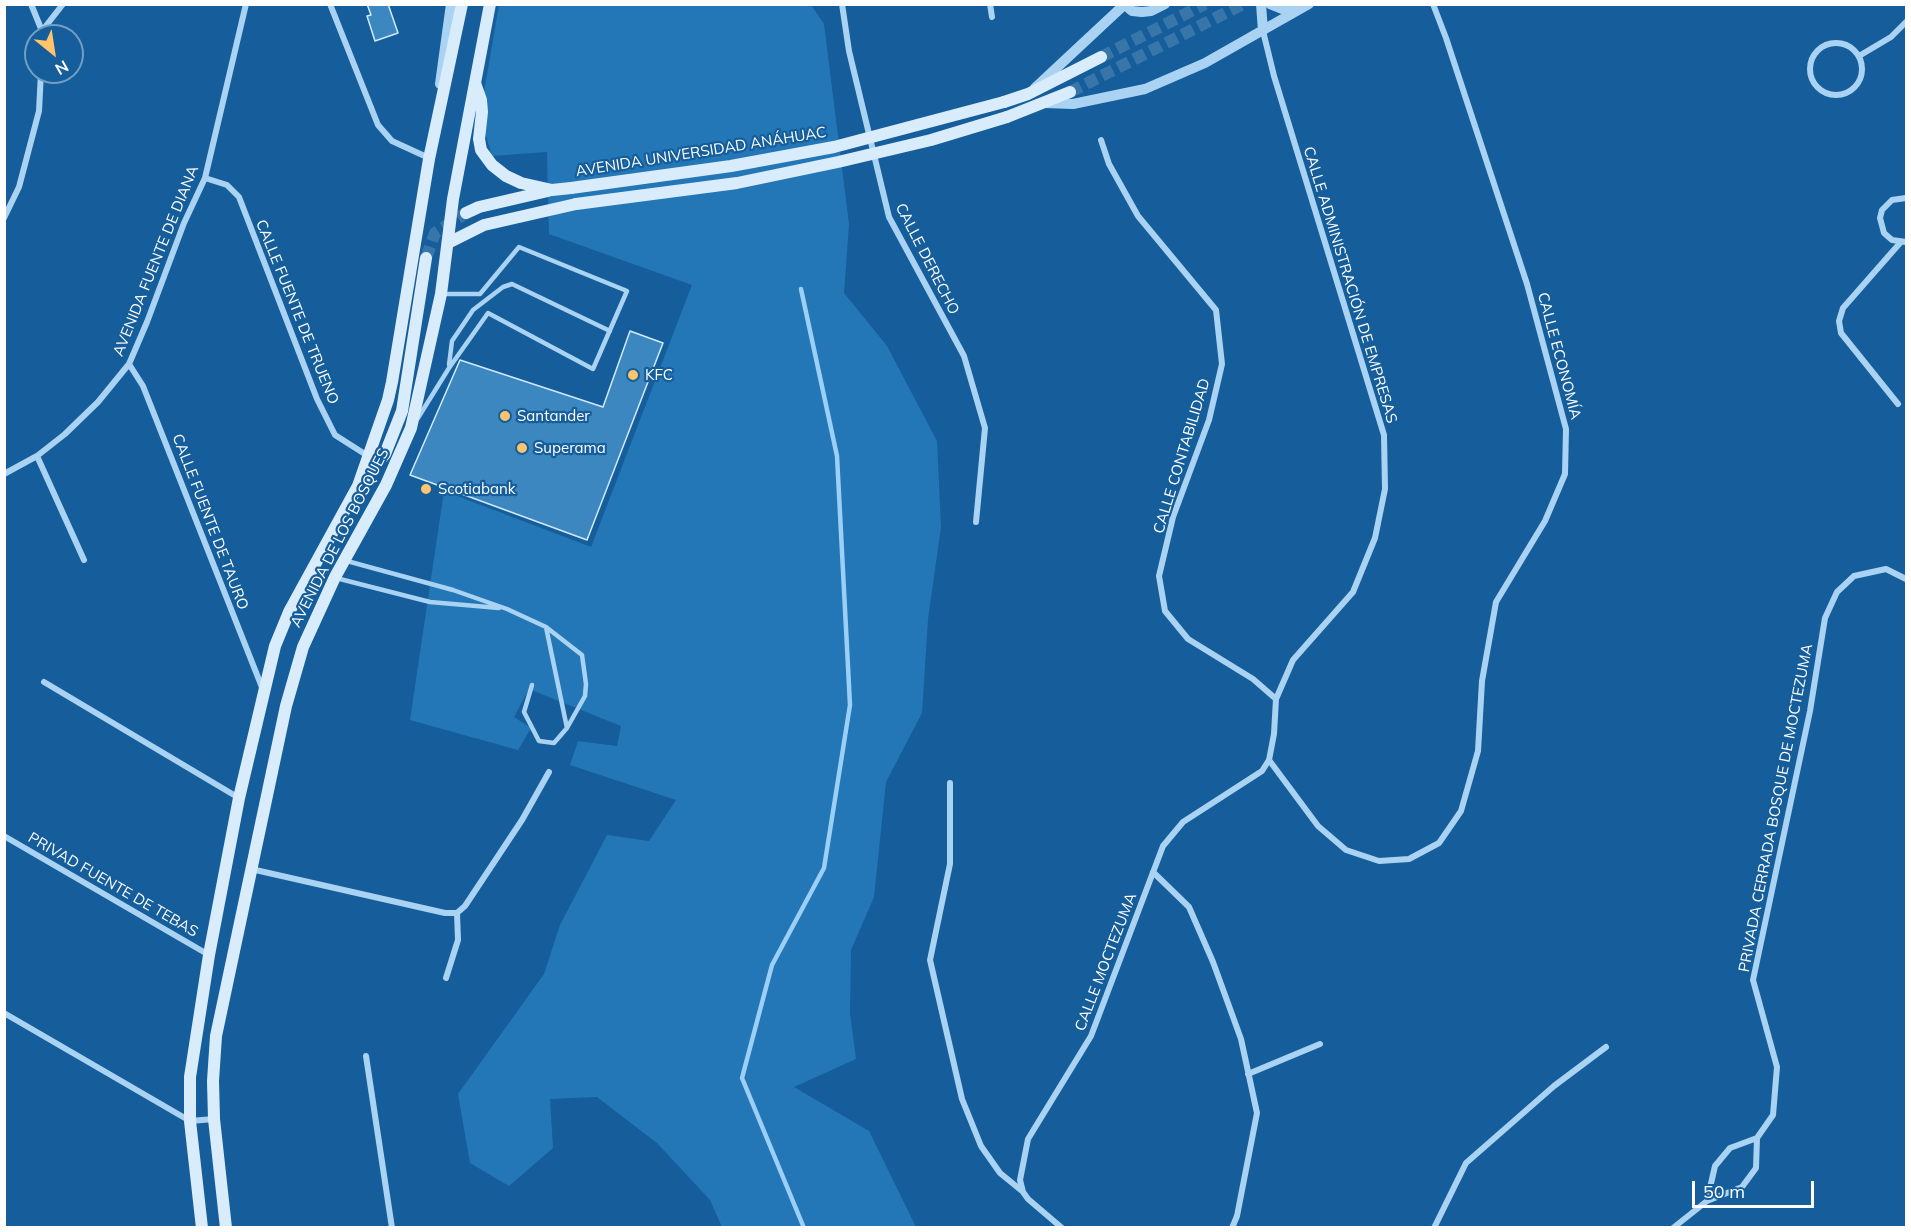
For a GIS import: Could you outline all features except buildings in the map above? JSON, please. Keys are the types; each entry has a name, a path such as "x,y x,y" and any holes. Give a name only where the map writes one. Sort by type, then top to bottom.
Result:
{"main road":[{"path":"438,120 462,4"},
{"path":"483,34 490,4"},
{"name":"AVENIDA DE LOS BOSQUES","path":"226,1227 214,1119 213,1082 216,1036 286,706 303,647 344,560 386,485 411,428 441,294 453,199 483,34"},
{"name":"AVENIDA UNIVERSIDAD ANÁHUAC","path":"474,82 482,112 479,140 482,150 492,165 506,176 521,183 552,190 731,166 834,147 1028,94 1101,57"},
{"path":"448,243 484,225 576,204 760,178 931,140 1007,117 1070,92"},
{"name":"AVENIDA DE LOS BOSQUES","path":"202,1227 190,1121 190,1077 239,798 275,646 289,612 358,486 392,382 429,159 438,120"},
{"path":"466,213 479,207 552,190"},
{"path":"358,486 385,454 402,411 426,258"}],"street":[{"path":"31,4 39,24"},
{"path":"49,24 63,4"},
{"name":"AVENIDA FUENTE DE DIANA","path":"4,474 37,456 65,434 98,402 129,364 184,223 205,178 246,4"},
{"path":"330,4 378,125 392,141 429,159"},
{"name":"AVENIDA DE LOS BOSQUES","path":"438,120 438,98 451,4"},
{"name":"AVENIDA DE LOS BOSQUES","path":"483,34 484,4"},
{"name":"CALLE DERECHO","path":"842,4 849,51 889,217 964,356 985,429 976,522"},
{"path":"990,4 992,17"},
{"path":"1028,94 1125,5 1132,11 1142,12 1151,11 1165,4"},
{"path":"1261,4 1263,31"},
{"path":"1270,4 1285,10 1304,7"},
{"name":"CALLE ECONOMÍA","path":"1269,760 1318,826 1346,850 1380,861 1409,859 1439,843 1461,811 1478,751 1482,681 1496,602 1545,521 1565,474 1566,429 1527,284 1446,38 1432,4"},
{"path":"1043,103 1073,104 1145,89 1205,63 1304,7"},
{"path":"1858,56 1891,37 1906,22"},
{"name":"CALLE ADMINISTRACIÓN DE EMPRESAS","path":"1263,31 1274,76 1384,435 1385,489 1375,538 1353,592 1293,660 1276,699"},
{"path":"1844,44 1852,48 1858,56 1862,65 1861,74 1858,83 1851,90 1833,95 1816,86 1811,77 1810,68 1817,51 1825,45 1844,44"},
{"path":"4,218 19,187 39,111 40,84"},
{"name":"CALLE CONTABILIDAD","path":"1101,140 1108,164 1138,216 1216,310 1222,364 1209,420 1173,517 1159,576 1166,612 1188,639 1253,679 1276,699"},
{"name":"CALLE FUENTE DE TRUENO","path":"205,178 227,185 239,197 317,399 335,435 368,457"},
{"path":"1898,404 1841,333 1839,321 1843,308 1903,243 1892,240 1884,233 1880,218 1882,210 1892,200 1906,198"},
{"name":"CALLE FUENTE DE TAURO","path":"129,364 144,386 263,691"},
{"path":"37,456 84,560"},
{"name":"PRIVADA CERRADA BOSQUE DE MOCTEZUMA","path":"1757,1138 1773,1114 1777,1066 1753,981 1810,711 1826,618 1837,592 1854,576 1886,569 1906,579"},
{"path":"44,682 239,798"},
{"path":"1269,760 1274,734 1276,699"},
{"name":"CALLE MOCTEZUMA","path":"1023,1192 1020,1180 1028,1139 1091,1036 1163,846 1183,822 1263,771 1269,760"},
{"path":"251,869 445,913 457,913 465,906 522,820 549,772"},
{"path":"950,783 950,864 930,960 962,1099 981,1146 1000,1173 1062,1227"},
{"name":"PRIVAD FUENTE DE TEBAS","path":"4,836 210,955"},
{"path":"1153,872 1189,907 1213,962 1237,1028 1257,1113 1237,1216 1232,1227"},
{"path":"446,978 458,940 457,913"},
{"path":"4,1013 190,1121 214,1119"},
{"path":"1248,1074 1320,1044"},
{"path":"1434,1227 1466,1163 1554,1086 1606,1047"},
{"path":"366,1056 392,1227"},
{"path":"1673,1227 1707,1201 1742,1187 1756,1168 1757,1138 1730,1148 1715,1166 1707,1201"}],"lane":[{"path":"519,247 627,291 593,369 488,313 480,294 519,247"},
{"path":"449,368 452,341 473,310 503,287 512,284 610,331"},
{"path":"441,294 480,294"},
{"path":"411,428 449,368 488,313"},
{"path":"344,560 453,590 507,609 546,627 582,655 586,684 585,696 567,728 554,743 539,741 524,712 532,685"},
{"path":"335,578 430,602 507,609"},
{"path":"546,627 567,728"}],"shaded area":[{"path":"499,5 811,5 824,24 849,224 844,293 887,346 937,441 941,527 928,619 922,713 886,782 874,897 851,950 850,1014 856,1059 794,1087 869,1131 916,1227 722,1227 710,1200 657,1143 597,1097 550,1099 553,1148 509,1186 470,1163 458,1094 544,974 560,925 607,835 649,841 676,800 570,765 578,741 617,746 621,726 529,689 514,717 531,728 518,750 410,720 444,491 591,547 692,285 549,234 547,152 492,156 480,115"}],"waterway":[{"path":"801,289 837,456 850,705 824,868 772,965 742,1078 804,1228"}],"tunnel":[{"path":"1101,57 1205,4"},
{"path":"1070,92 1243,4"},
{"path":"426,258 435,233 466,213"}],"place":[{"name":"KFC","path":"633,375"},
{"name":"Santander","path":"505,416"},
{"name":"Superama","path":"522,448"},
{"name":"Scotiabank","path":"426,489"}]}
